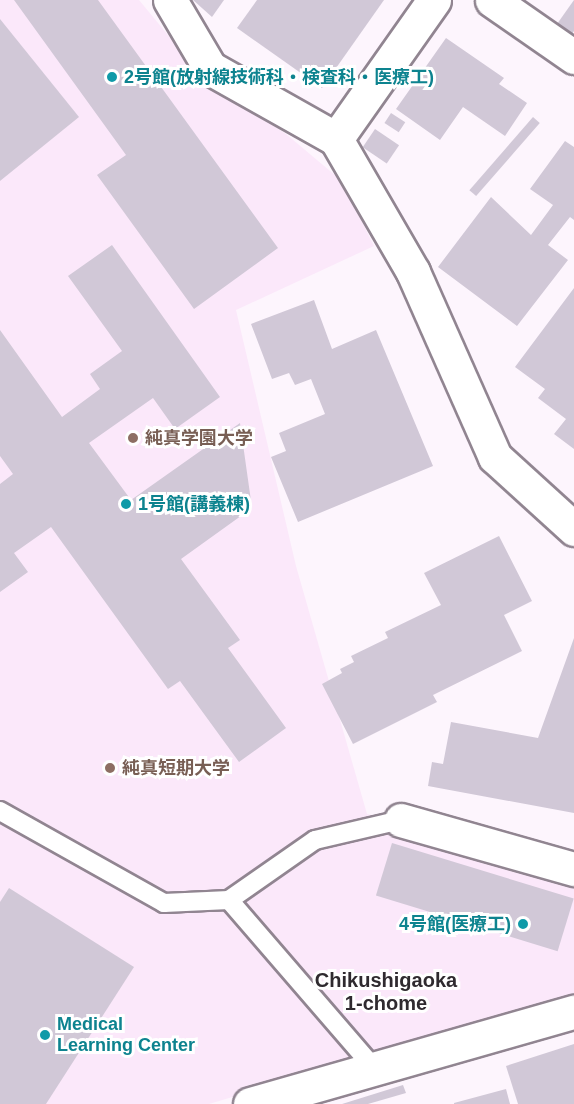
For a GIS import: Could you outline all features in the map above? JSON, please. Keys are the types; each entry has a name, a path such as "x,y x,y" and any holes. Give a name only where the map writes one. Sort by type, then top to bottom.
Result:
{"street":[{"path":"170,0 210,68 336,139 413,272 495,457 574,530"},
{"path":"336,139 434,0"},
{"path":"492,0 574,57"},
{"path":"400,820 574,869"},
{"path":"250,1104 574,1012"}],"lane":[{"path":"0,811 164,903 229,900 315,840 400,820"},
{"path":"229,900 374,1068"}],"shaded area":[{"name":"純真学園大学","path":"0,0 139,0 206,81 286,134 342,181 374,246 236,310 296,566 367,814 574,864 574,995 209,1104 0,1104"}],"building":[{"name":"2号館(放射線技術科・検査科・医療工)","path":"14,0 98,0 278,248 194,309 97,175 126,155"},
{"path":"193,0 224,0 212,17"},
{"path":"257,0 384,0 322,88 237,28"},
{"path":"574,0 574,31 572,34 557,24"},
{"path":"0,19 79,117 0,181"},
{"path":"446,38 504,78 499,84 527,103 505,136 463,107 440,140 396,109"},
{"path":"391,113 405,122 399,132 384,123"},
{"path":"533,117 540,123 476,196 469,190"},
{"path":"375,129 399,145 387,163 363,147"},
{"path":"565,141 574,147 574,220 570,217 548,245 568,260 517,326 438,267 491,197 531,235 553,205 530,189"},
{"name":"1号館(講義棟)","path":"112,245 220,397 175,429 153,398 89,443 131,500 240,423 252,508 181,559 240,640 228,648 286,728 239,762 180,681 168,689 51,527 14,553 28,572 0,592 0,484 13,474 0,456 0,330 62,417 100,389 90,374 122,351 68,276"},
{"path":"574,288 574,449 554,434 566,419 538,398 545,389 515,367"},
{"path":"314,300 332,349 376,330 433,466 298,522 271,457 286,451 279,433 325,414 311,379 295,385 289,373 272,379 251,324"},
{"path":"499,536 532,601 504,615 522,651 433,695 437,702 353,744 322,684 342,673 340,669 354,662 351,656 388,638 385,632 441,605 424,573"},
{"path":"574,638 574,813 428,786 432,762 443,764 451,722 538,738"},
{"name":"4号館(医療工)","path":"392,843 574,899 558,951 376,896"},
{"name":"Medical Learning Center","path":"9,888 134,967 46,1104 0,1104 0,902"},
{"path":"574,1044 574,1104 518,1104 506,1066"},
{"path":"403,1085 406,1093 368,1104 342,1104"},
{"path":"506,1089 510,1104 454,1104 454,1103"}],"place":[{"name":"2号館(放射線技術科・検査科・医療工)","path":"112,77"},
{"name":"純真学園大学","path":"133,438"},
{"name":"1号館(講義棟)","path":"126,504"},
{"name":"純真短期大学","path":"110,768"},
{"name":"4号館(医療工)","path":"523,924"},
{"name":"Medical Learning Center","path":"45,1035"}],"district":[{"name":"Chikushigaoka 1-chome","path":"386,992"}]}
